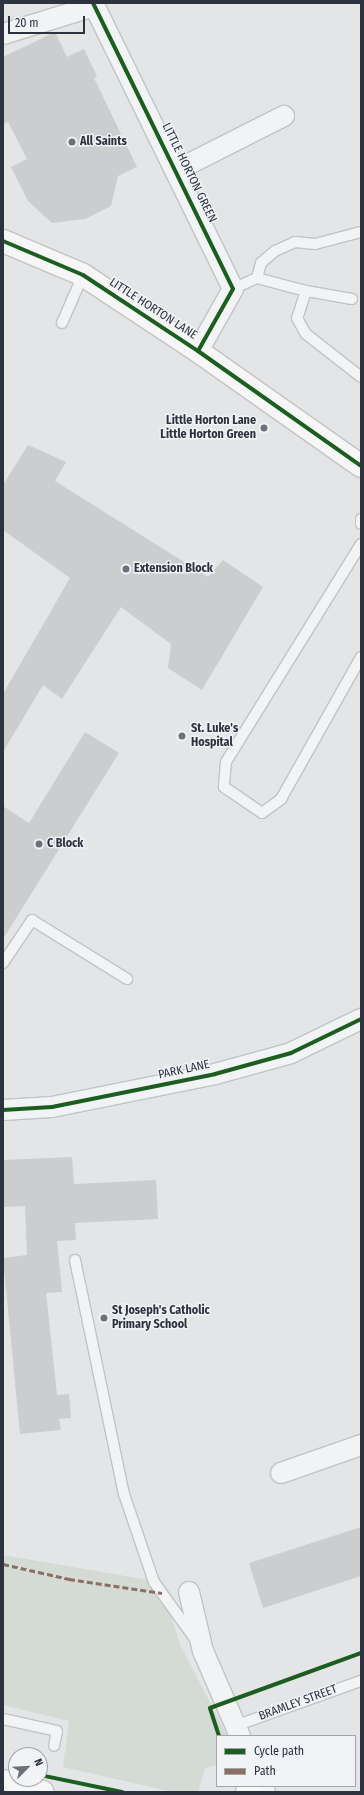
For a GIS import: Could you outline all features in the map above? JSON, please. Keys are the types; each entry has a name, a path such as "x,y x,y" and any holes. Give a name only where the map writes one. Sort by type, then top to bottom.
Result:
{"street":[{"path":"3,34 94,4"},
{"name":"LITTLE HORTON GREEN","path":"94,4 177,170 234,289"},
{"path":"177,170 284,116"},
{"name":"LITTLE HORTON LANE","path":"3,241 83,275 198,351 361,466"},
{"path":"198,351 234,289"},
{"name":"PARK LANE","path":"3,1110 52,1108 215,1074 291,1053 361,1019"},
{"path":"281,1474 361,1444"},
{"path":"189,1592 203,1650 238,1731"},
{"path":"3,1782 43,1792"}],"lane":[{"path":"257,278 261,263 275,251 288,245 295,242 314,244 361,232"},
{"path":"62,322 83,275"},
{"path":"234,289 257,278 306,291 352,299"},
{"path":"306,291 297,318 306,334 361,377"},
{"path":"361,519 361,524"},
{"path":"361,544 226,762 224,787 262,813 281,799 361,657"},
{"path":"3,963 32,920 127,979"},
{"path":"75,1260 124,1494 154,1582 203,1650"},
{"name":"BRAMLEY STREET","path":"238,1731 361,1681"},
{"path":"3,1719 57,1731 54,1746"}],"shaded area":[{"path":"3,1555 160,1582 180,1644 226,1735 216,1735 216,1765 205,1768 198,1792 173,1792 63,1767 69,1721 3,1705"}],"building":[{"name":"All Saints","path":"55,32 67,57 84,49 97,76 94,78 137,167 118,176 111,206 85,219 52,223 28,201 11,167 27,159 8,122 3,124 3,57"},
{"name":"Extension Block","path":"28,445 66,462 55,481 208,577 223,560 263,587 202,690 168,668 171,644 121,607 62,699 43,685 3,752 3,694 70,578 3,530 3,485"},
{"name":"C Block","path":"85,732 119,753 3,939 3,806 29,823"},
{"path":"72,1157 74,1184 156,1180 158,1219 75,1223 76,1240 57,1241 62,1292 46,1293 57,1395 69,1394 71,1418 59,1419 61,1430 20,1434 3,1258 27,1255 25,1206 3,1207 3,1160"},
{"path":"361,1527 361,1576 263,1608 249,1563"}],"marked path":[{"path":"3,1564 69,1579 162,1593"}],"cycle path":[{"path":"93,3 233,289 198,351"},
{"path":"3,241 83,275 198,351 361,466"},
{"path":"3,1110 52,1107 215,1074 291,1053 361,1019"},
{"path":"219,1735 210,1708 361,1653"},
{"path":"48,1777 122,1792"}],"place":[{"name":"All Saints","path":"72,142"},
{"name":"Little Horton Lane Little Horton Green","path":"264,428"},
{"name":"Extension Block","path":"126,569"},
{"name":"St. Luke's Hospital","path":"182,736"},
{"name":"C Block","path":"39,844"},
{"name":"St Joseph's Catholic Primary School","path":"104,1318"}]}
